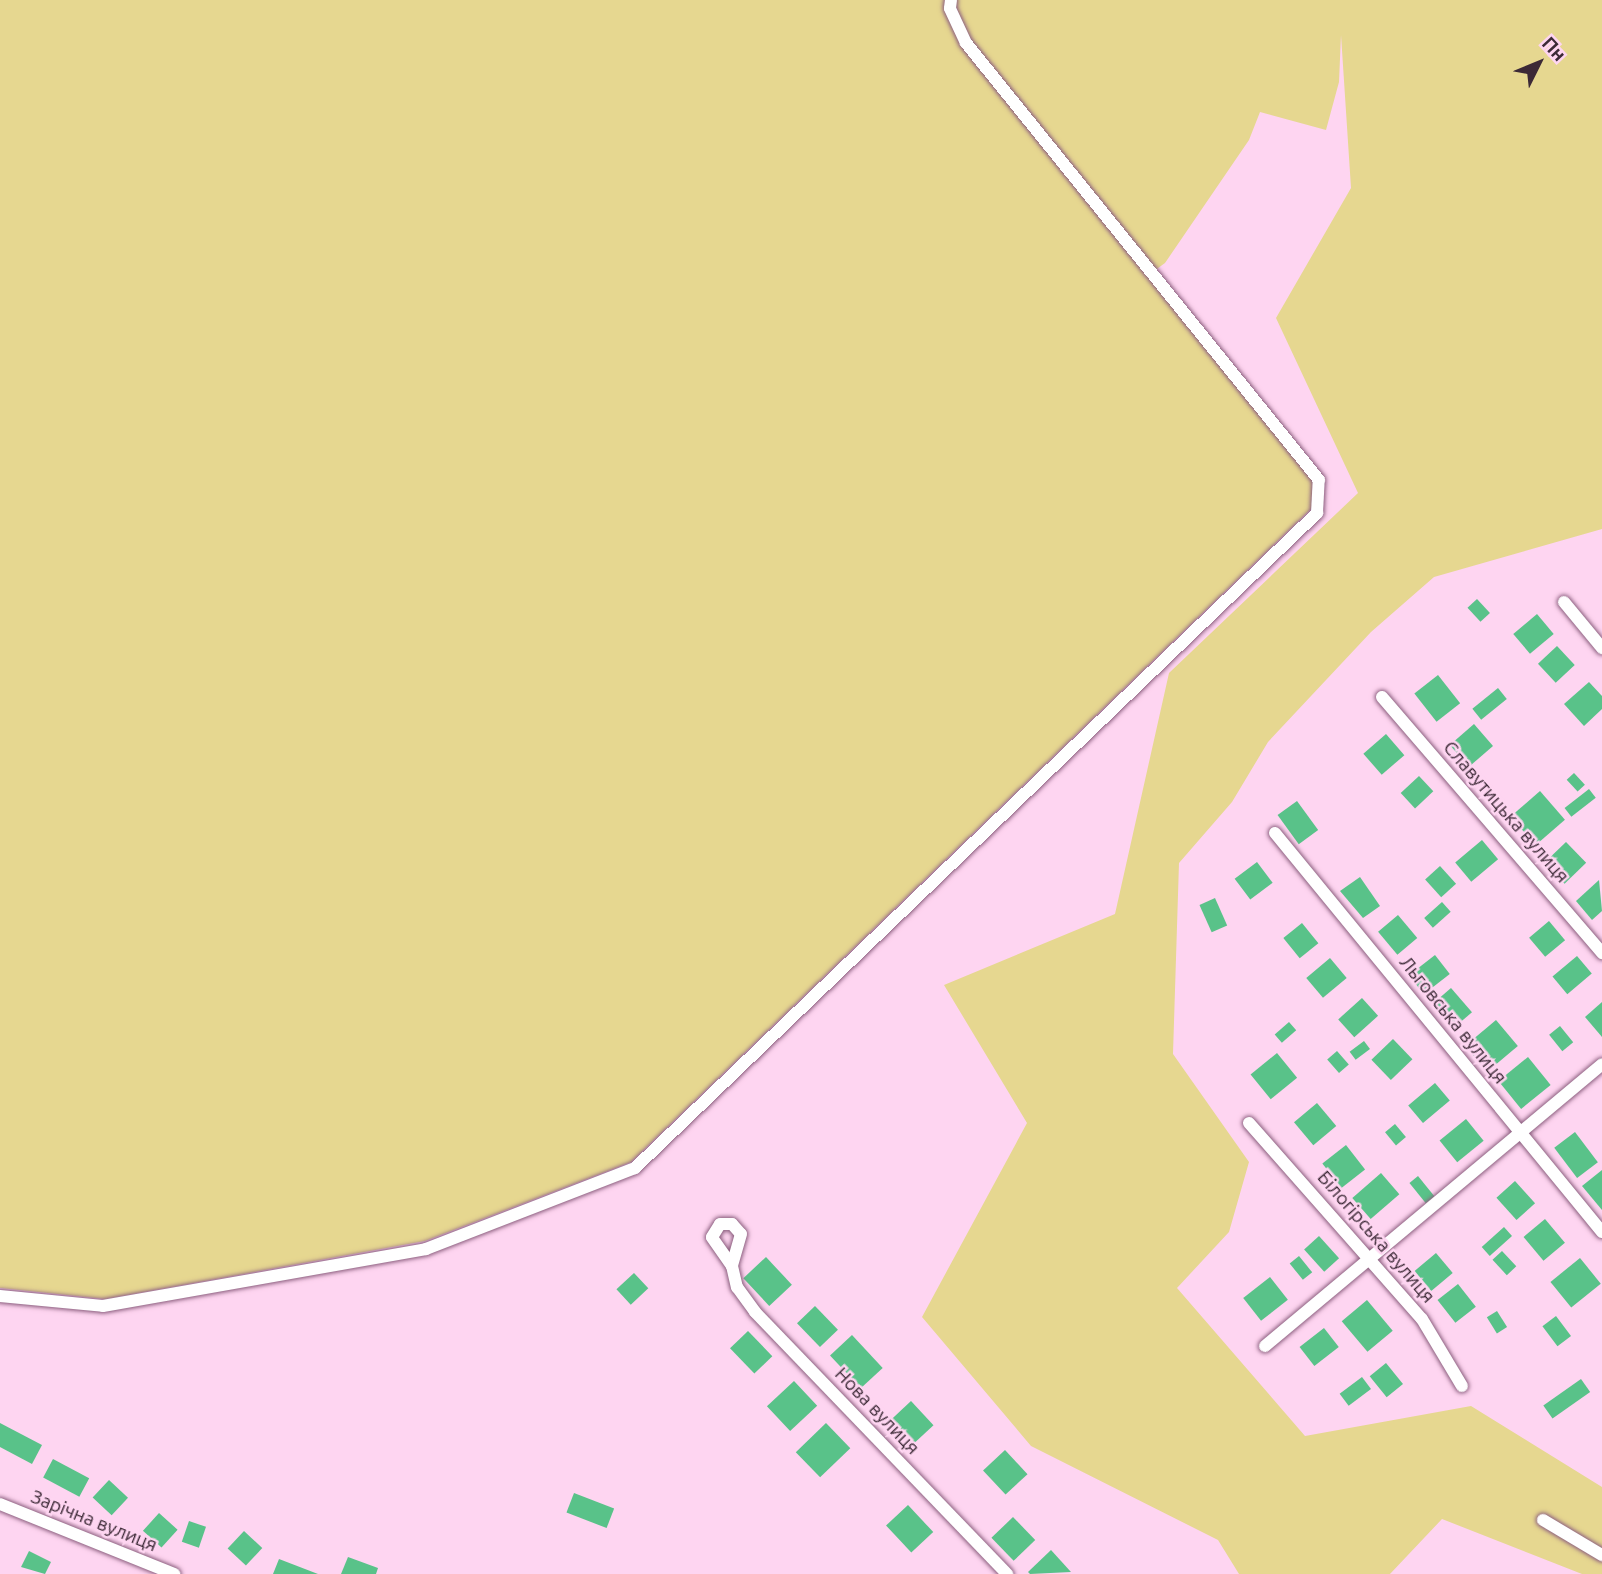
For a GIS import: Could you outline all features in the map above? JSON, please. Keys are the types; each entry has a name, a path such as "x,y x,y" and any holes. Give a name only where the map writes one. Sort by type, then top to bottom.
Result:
{"street":[{"path":"0,1296 103,1307 426,1249 635,1168 1317,513 1319,480 966,43 950,8 951,0"},
{"path":"1564,602 1602,648"},
{"name":"Славутицька вулиця","path":"1382,697 1602,953"},
{"name":"Льговська вулиця","path":"1275,833 1602,1232"},
{"path":"1265,1346 1602,1064"},
{"name":"Білогірська вулиця","path":"1249,1123 1422,1319 1462,1386"},
{"name":"Нова вулиця","path":"732,1266 737,1287 755,1311 1007,1574"},
{"name":"Зарічна вулиця","path":"0,1504 174,1574"},
{"path":"1543,1520 1602,1555"}],"shaded area":[{"path":"0,0 948,0 947,9 1314,480 1312,508 631,1162 425,1241 105,1299 0,1288"},
{"path":"954,0 1602,0 1602,529 1434,577 1371,632 1268,742 1232,802 1179,863 1173,1054 1249,1162 1229,1232 1177,1288 1305,1436 1471,1406 1602,1487 1602,1574 1582,1574 1442,1519 1390,1574 1239,1574 1218,1540 1031,1446 922,1317 1027,1123 944,985 1115,914 1169,673 1358,493 1276,318 1351,188 1341,35 1339,82 1326,130 1260,112 1249,140 1165,263 1154,271 967,38"}],"building":[{"path":"1477,599 1490,613 1480,622 1467,608"},
{"path":"1537,614 1554,634 1530,654 1513,634"},
{"path":"1557,646 1575,665 1556,683 1538,664"},
{"path":"1438,675 1460,703 1437,722 1414,693"},
{"path":"1589,682 1602,696 1602,709 1584,726 1564,704"},
{"path":"1498,688 1507,699 1481,720 1472,709"},
{"path":"1474,724 1493,746 1469,767 1450,745"},
{"path":"1386,734 1404,755 1382,775 1363,754"},
{"path":"1574,773 1585,785 1578,792 1567,780"},
{"path":"1419,776 1433,791 1415,808 1401,793"},
{"path":"1589,789 1596,798 1571,817 1565,808"},
{"path":"1540,791 1565,820 1535,845 1511,817"},
{"path":"1297,801 1318,830 1299,844 1278,815"},
{"path":"1482,840 1498,859 1471,882 1455,862"},
{"path":"1566,842 1586,863 1565,884 1544,863"},
{"path":"1257,862 1273,883 1250,900 1235,879"},
{"path":"1440,866 1456,884 1441,897 1425,879"},
{"path":"1360,877 1380,906 1363,918 1340,891"},
{"path":"1599,880 1602,911 1592,920 1576,901"},
{"path":"1215,898 1227,925 1212,932 1199,905"},
{"path":"1442,902 1451,912 1433,928 1424,918"},
{"path":"1398,915 1417,938 1397,955 1378,932"},
{"path":"1549,921 1565,940 1545,957 1529,938"},
{"path":"1302,923 1318,943 1300,958 1283,938"},
{"path":"1435,955 1450,974 1424,994 1409,975"},
{"path":"1577,956 1592,974 1567,994 1552,977"},
{"path":"1330,958 1347,978 1323,998 1306,978"},
{"path":"1451,988 1472,1012 1455,1027 1434,1003"},
{"path":"1362,998 1378,1016 1354,1037 1338,1019"},
{"path":"1602,1002 1602,1037 1585,1017"},
{"path":"1496,1020 1518,1046 1487,1072 1465,1046"},
{"path":"1289,1022 1296,1030 1282,1043 1275,1034"},
{"path":"1560,1026 1573,1042 1562,1051 1549,1035"},
{"path":"1393,1039 1412,1059 1391,1080 1371,1060"},
{"path":"1364,1041 1370,1049 1356,1060 1350,1052"},
{"path":"1337,1051 1349,1065 1339,1073 1327,1060"},
{"path":"1277,1053 1297,1078 1271,1099 1251,1074"},
{"path":"1528,1057 1551,1085 1521,1109 1498,1081"},
{"path":"1435,1083 1450,1101 1423,1123 1408,1105"},
{"path":"1317,1103 1336,1126 1313,1145 1294,1122"},
{"path":"1466,1119 1484,1141 1457,1162 1440,1140"},
{"path":"1395,1124 1406,1137 1396,1145 1385,1132"},
{"path":"1575,1132 1598,1162 1577,1178 1554,1148"},
{"path":"1346,1145 1365,1169 1341,1188 1322,1163"},
{"path":"1602,1170 1602,1210 1582,1186"},
{"path":"1381,1173 1399,1194 1371,1219 1352,1198"},
{"path":"1418,1176 1434,1196 1426,1203 1409,1183"},
{"path":"1515,1181 1535,1203 1516,1220 1496,1198"},
{"path":"1545,1219 1565,1243 1543,1261 1524,1237"},
{"path":"1504,1227 1512,1236 1490,1256 1482,1247"},
{"path":"1319,1236 1339,1258 1324,1272 1304,1249"},
{"path":"1502,1251 1516,1266 1507,1275 1492,1260"},
{"path":"1436,1253 1453,1273 1431,1291 1415,1271"},
{"path":"1299,1256 1312,1272 1303,1280 1290,1264"},
{"path":"766,1257 792,1285 769,1306 743,1278"},
{"path":"1580,1258 1601,1284 1571,1308 1550,1282"},
{"path":"634,1273 648,1288 631,1305 616,1289"},
{"path":"1270,1277 1288,1300 1261,1321 1243,1298"},
{"path":"1458,1284 1476,1307 1455,1323 1438,1300"},
{"path":"1367,1300 1393,1331 1367,1352 1342,1321"},
{"path":"815,1306 838,1330 820,1347 797,1323"},
{"path":"1497,1311 1507,1327 1497,1333 1487,1317"},
{"path":"1556,1316 1571,1336 1557,1346 1542,1326"},
{"path":"1324,1328 1339,1347 1314,1366 1300,1347"},
{"path":"748,1331 772,1356 754,1374 730,1348"},
{"path":"852,1335 883,1368 861,1388 830,1355"},
{"path":"1386,1363 1403,1384 1387,1397 1370,1376"},
{"path":"1362,1377 1371,1389 1349,1406 1340,1394"},
{"path":"1581,1379 1590,1392 1552,1418 1543,1405"},
{"path":"794,1381 817,1406 790,1431 767,1406"},
{"path":"911,1401 934,1425 911,1446 888,1422"},
{"path":"0,1423 42,1445 32,1464 0,1447"},
{"path":"826,1423 850,1448 820,1477 796,1452"},
{"path":"1005,1450 1028,1474 1006,1495 983,1470"},
{"path":"53,1459 89,1478 79,1497 43,1478"},
{"path":"109,1480 128,1498 112,1515 93,1498"},
{"path":"574,1493 614,1508 607,1528 566,1513"},
{"path":"908,1505 933,1532 911,1553 886,1525"},
{"path":"159,1513 178,1530 162,1548 143,1531"},
{"path":"1013,1517 1035,1540 1014,1561 991,1538"},
{"path":"189,1521 206,1527 199,1548 182,1542"},
{"path":"244,1531 262,1548 246,1566 228,1549"},
{"path":"1051,1550 1071,1572 1030,1574 1028,1572"},
{"path":"29,1551 51,1562 45,1574 21,1567"},
{"path":"348,1557 378,1568 376,1574 341,1574"},
{"path":"279,1559 318,1574 273,1574"}]}
